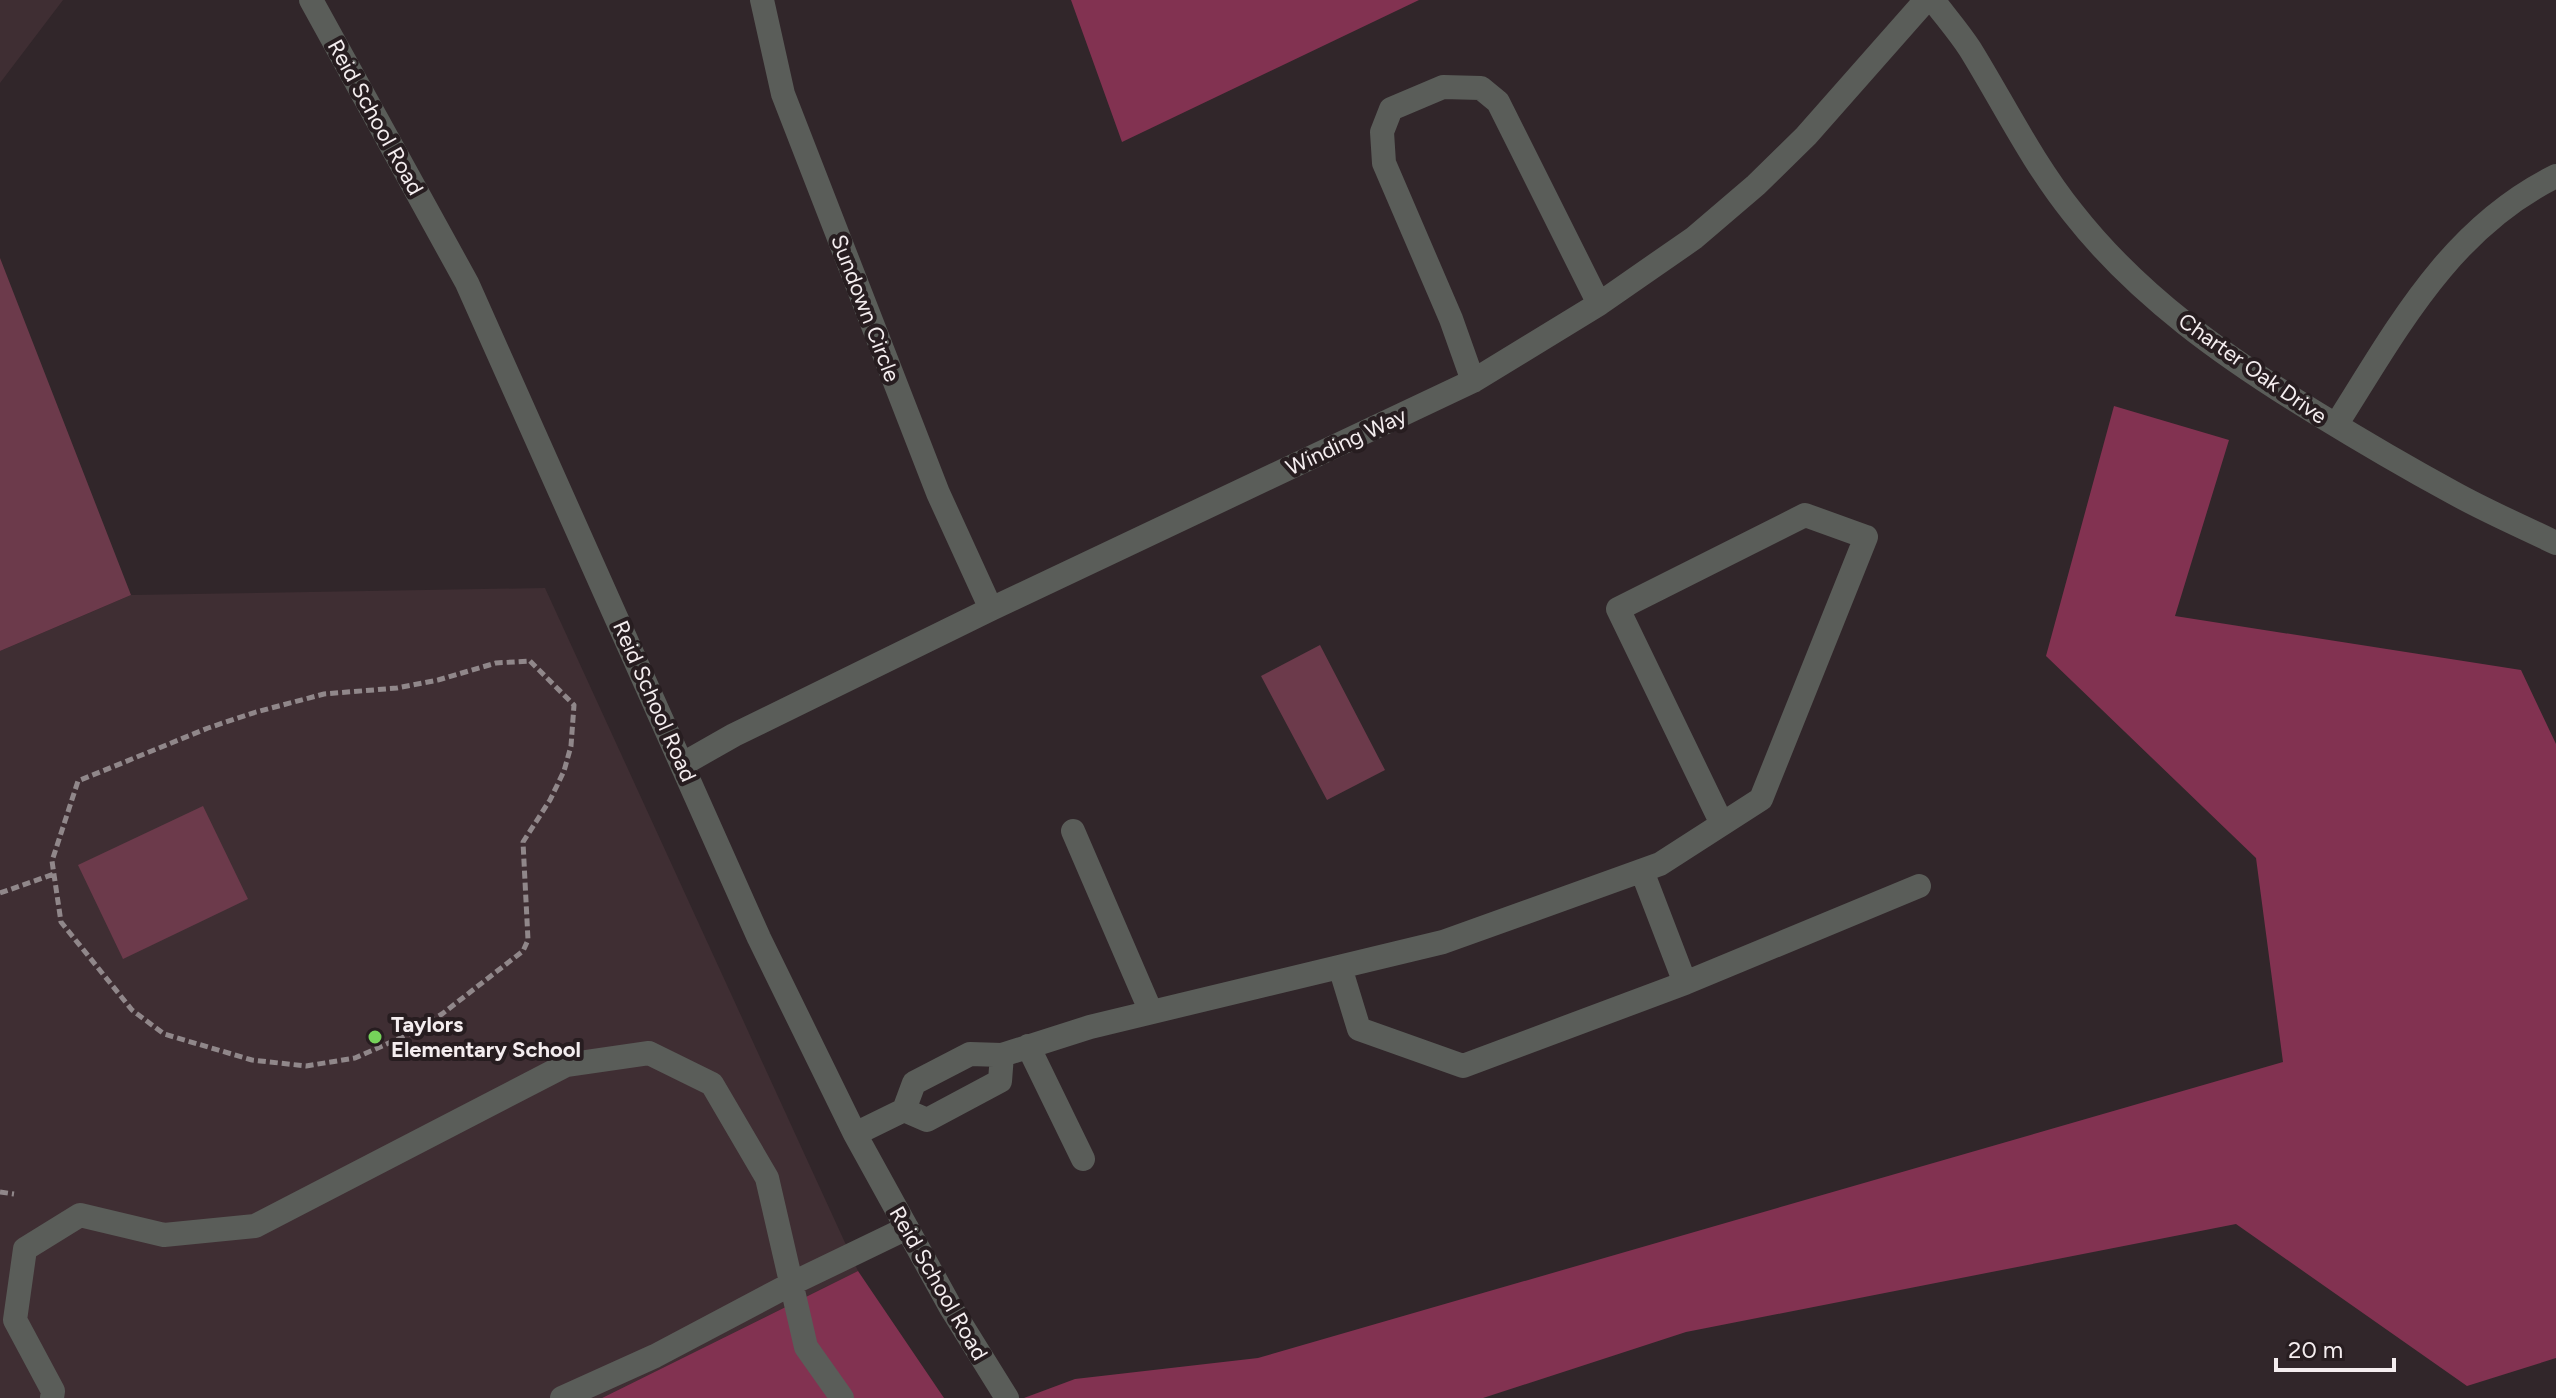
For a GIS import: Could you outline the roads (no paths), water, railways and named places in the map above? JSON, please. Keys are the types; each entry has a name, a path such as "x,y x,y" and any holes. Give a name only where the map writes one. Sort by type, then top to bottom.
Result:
{"street":[{"name":"Reid School Road","path":"311,0 467,283 759,938 855,1134 951,1308 1007,1398"},
{"name":"Sundown Circle","path":"762,0 783,94 938,493 991,609"},
{"name":"Winding Way","path":"683,764 734,735 991,609 1473,381 1599,304 1694,238 1756,185 1806,136 1926,0"},
{"name":"Charter Oak Drive","path":"1933,0 1968,46 2040,169 2075,215 2113,258 2204,339 2336,425 2454,494 2556,543"},
{"path":"1473,381 1451,319 1384,163 1382,132 1391,109 1443,87 1481,88 1498,102 1599,304"},
{"path":"2336,425 2419,293 2438,269 2506,207 2556,176"},
{"path":"855,1134 904,1110 914,1083 970,1054 1002,1055 1151,1012 1443,942 1660,864 1761,799 1866,537 1805,515 1618,609 1722,824"},
{"path":"1073,831 1151,1012"},
{"path":"1642,871 1685,983"},
{"path":"1340,967 1359,1029 1463,1066 1685,983 1919,886"},
{"path":"1028,1046 1083,1159"},
{"path":"52,1398 53,1391 15,1320 25,1249 80,1215 164,1235 255,1226 566,1065 649,1053 712,1084 767,1178 806,1347 842,1398"},
{"path":"904,1110 927,1120 1000,1081 1002,1055"},
{"path":"562,1398 655,1356 793,1283 907,1228"}],"place":[{"name":"Taylors Elementary School","path":"375,1037"}]}
